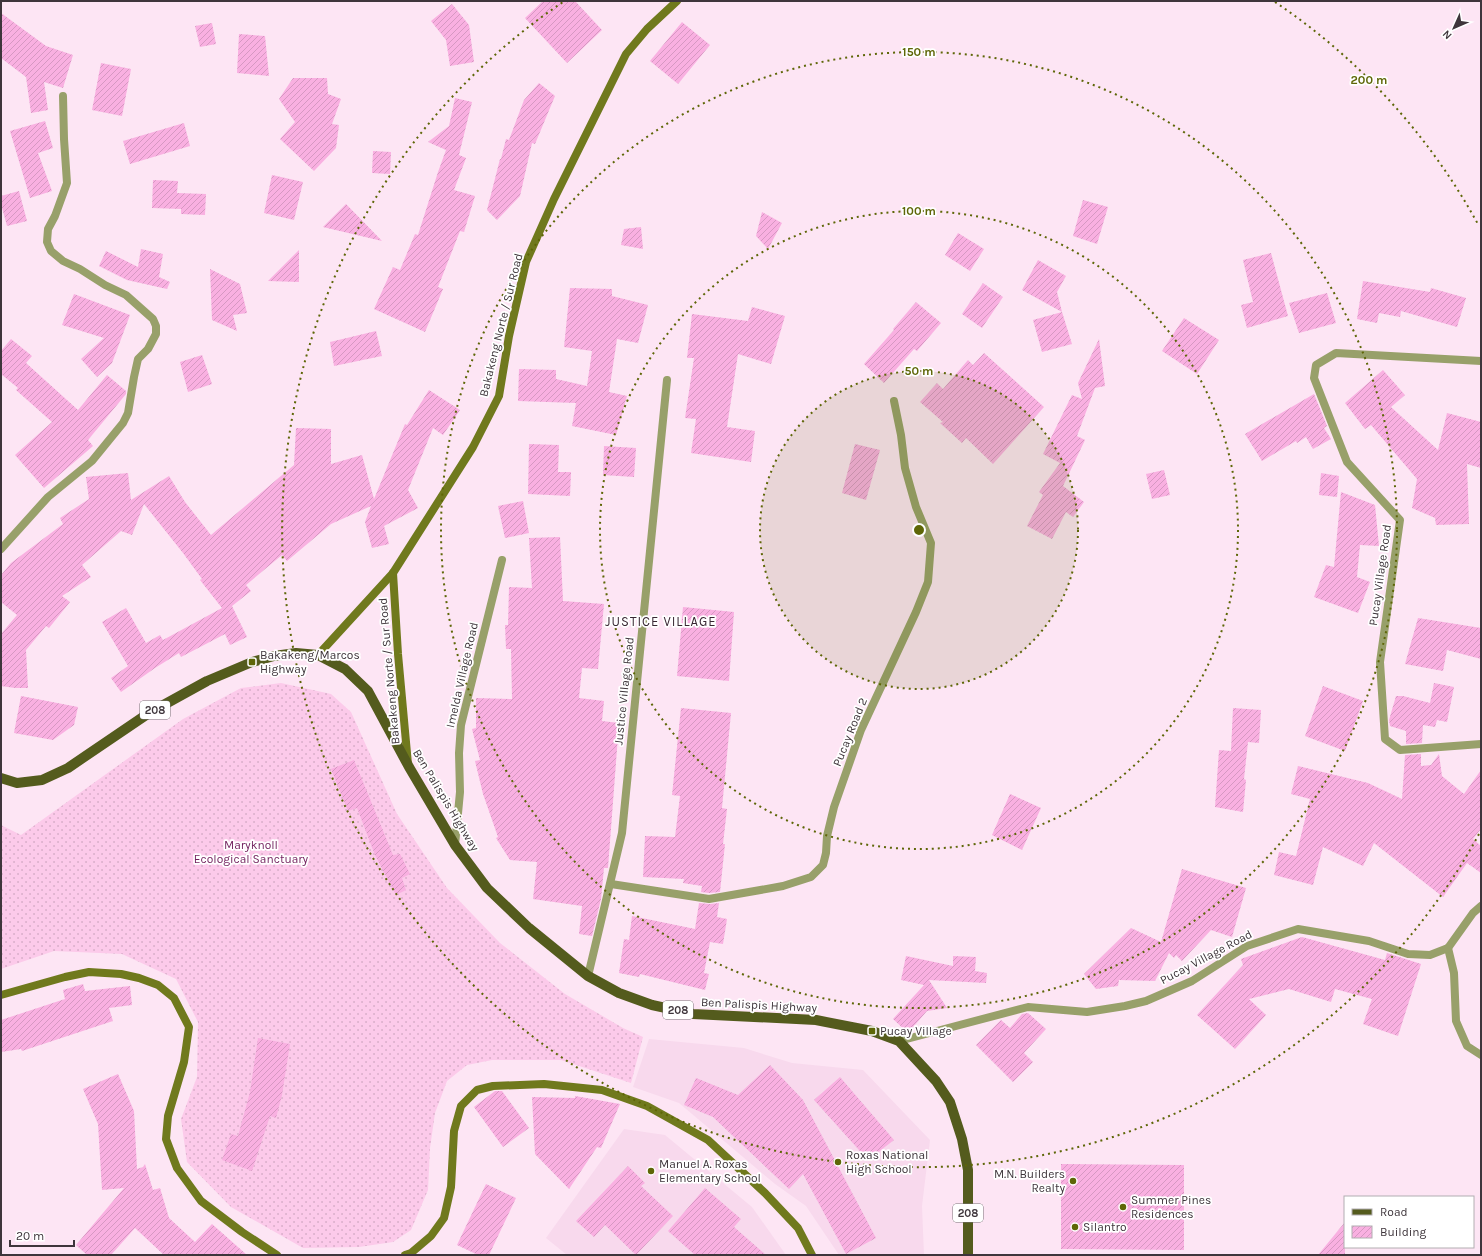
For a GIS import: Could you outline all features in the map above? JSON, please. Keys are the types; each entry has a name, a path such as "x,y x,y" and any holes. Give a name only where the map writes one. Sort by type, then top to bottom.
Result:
{"main road":[{"name":"Ben Palispis Highway","path":"1,778 17,783 42,780 68,768 149,713 208,681 252,662 274,656 296,653 318,655 345,669 368,691 409,767 455,845 487,888 529,928 588,976 619,993 645,1002 693,1014 816,1020 872,1031 899,1041 936,1081 950,1102 962,1139 968,1170 968,1255"}],"street":[{"name":"Bakakeng Norte / Sur Road","path":"318,655 393,573 472,447 499,396 508,336 526,262 554,199 626,54 647,29 677,1"},
{"path":"1,548 48,497 92,461 116,433 128,413 138,359 148,349 156,334 156,326 153,319 126,295 63,261 51,251 47,242 48,229 55,216 67,183 63,96"},
{"name":"Pucay Village Road","path":"1481,361 1336,353 1316,364 1314,378 1347,462 1400,520 1380,662 1385,739 1400,750 1481,744"},
{"name":"Justice Village Road","path":"588,976 622,833 666,380"},
{"name":"Pucay Road 2","path":"611,884 709,899 783,886 811,877 823,865 826,853 827,836 834,807 862,730 916,612 928,582 931,543 916,507 905,468 901,435 894,401"},
{"name":"Imelda Village Road","path":"455,845 460,792 459,753 461,725 502,560"},
{"name":"Bakakeng Norte / Sur Road","path":"393,573 398,654 409,767"},
{"path":"1481,906 1473,913 1448,948 1454,973 1456,1021 1467,1046 1481,1055"},
{"name":"Pucay Village Road","path":"899,1041 1028,1007 1087,1012 1146,1001 1192,981 1247,946 1298,928 1370,942 1408,954 1430,955 1448,948"},
{"path":"1,995 65,977 89,972 121,974 139,978 158,985 170,994 174,998 189,1027 184,1062 168,1116 166,1139 177,1168 202,1202 242,1232 277,1255"},
{"path":"405,1255 411,1253 431,1236 444,1218 451,1187 454,1131 461,1106 477,1090 493,1086 544,1084 602,1090 647,1106 708,1140 765,1193 798,1228 812,1255"}],"shaded area":[{"name":"Roxas National High School","path":"649,1039 744,1048 792,1063 863,1070 930,1140 922,1206 924,1255 839,1255 806,1206 775,1184 679,1103 633,1087"},
{"name":"Manuel A. Roxas Elementary School","path":"624,1129 665,1135 752,1207 786,1255 567,1255 546,1238"}],"green space":[{"name":"Maryknoll Ecological Sanctuary","path":"281,683 331,694 351,712 397,814 447,888 500,943 565,994 623,1028 643,1037 631,1083 561,1060 492,1060 467,1065 447,1081 435,1113 430,1148 428,1190 411,1230 393,1242 359,1247 303,1248 231,1207 187,1162 181,1119 197,1077 198,1022 176,979 122,954 54,951 1,969 1,825 21,835 183,719 241,688"}],"building":[{"path":"543,1 575,1 602,30 567,63 525,18"},
{"path":"452,4 469,25 474,62 450,66 446,40 431,21"},
{"path":"1,13 46,46 73,55 63,88 44,82 48,110 31,113 26,77 1,58"},
{"path":"682,22 710,45 678,84 650,61"},
{"path":"212,23 216,44 200,47 195,26"},
{"path":"239,34 265,36 269,76 237,73"},
{"path":"101,63 131,69 122,116 92,110"},
{"path":"293,78 327,78 328,94 341,99 332,124 339,125 336,148 314,171 280,139 295,122 279,99"},
{"path":"539,83 555,96 535,144 532,143 520,196 497,220 487,210 506,139 509,140 524,100"},
{"path":"455,98 472,102 459,155 466,158 454,190 475,196 464,232 460,231 438,287 443,289 425,332 374,309 393,267 400,270 415,234 418,235 446,150 428,142 449,126"},
{"path":"45,121 53,148 38,153 52,191 30,198 10,131"},
{"path":"184,123 190,146 130,164 123,141"},
{"path":"373,151 391,152 390,174 372,173"},
{"path":"272,175 303,182 294,220 264,213"},
{"path":"153,180 178,181 177,193 206,194 205,215 181,214 181,209 152,208"},
{"path":"19,191 27,221 7,226 1,204 1,196"},
{"path":"1083,200 1108,207 1097,244 1073,236"},
{"path":"346,204 382,241 323,227"},
{"path":"762,212 782,223 768,249 756,236"},
{"path":"641,227 643,249 621,245 624,229"},
{"path":"958,233 984,249 970,271 945,255"},
{"path":"141,249 163,254 159,277 170,282 167,289 127,280 99,266 106,251 138,267"},
{"path":"299,250 299,282 268,281"},
{"path":"1271,253 1288,316 1247,328 1241,305 1253,302 1243,260"},
{"path":"1038,260 1066,276 1057,292 1062,312 1022,290"},
{"path":"210,269 240,284 247,313 233,315 237,331 212,320"},
{"path":"1363,281 1430,292 1431,288 1466,298 1457,327 1401,311 1400,317 1379,313 1377,323 1357,319"},
{"path":"983,283 1003,297 982,328 962,314"},
{"path":"570,288 612,289 612,296 648,305 638,343 617,339 609,392 627,396 616,435 572,426 576,403 518,401 519,369 556,370 556,379 587,386 592,351 564,347"},
{"path":"1327,293 1336,323 1299,333 1289,303"},
{"path":"74,294 130,315 112,363 97,377 81,359 104,338 62,325"},
{"path":"916,302 941,323 917,351 914,349 884,383 864,364"},
{"path":"752,307 785,316 771,364 738,354 727,427 755,431 751,462 691,453 696,419 685,418 694,358 687,358 692,314 748,321"},
{"path":"1062,312 1072,344 1042,352 1033,320"},
{"path":"1184,318 1219,340 1197,374 1162,351"},
{"path":"376,331 382,356 334,366 330,342"},
{"path":"11,339 32,356 26,363 78,410 107,375 126,391 126,394 88,440 93,446 44,488 15,455 52,422 16,390 18,388 1,374 1,351"},
{"path":"1099,339 1105,386 1095,388 1077,436 1085,440 1063,486 1084,502 1073,517 1066,512 1052,539 1027,526 1043,495 1039,492 1060,463 1043,454 1072,395 1082,399 1078,383"},
{"path":"984,353 1044,407 993,464 966,438 962,443 940,423 943,422 920,402 937,383 943,389 968,360 973,365"},
{"path":"202,355 212,384 188,392 180,362"},
{"path":"1383,370 1405,395 1391,407 1438,450 1447,413 1481,422 1481,468 1467,464 1469,524 1436,525 1435,518 1412,508 1417,479 1371,425 1365,429 1345,403"},
{"path":"429,390 460,410 443,435 433,428 408,490 418,508 384,526 389,544 372,548 365,522 371,506 331,524 287,561 282,555 246,585 251,591 232,606 247,637 230,645 225,634 181,657 179,653 121,692 111,678 128,666 102,622 126,608 146,643 160,635 163,640 222,608 200,580 202,579 183,553 144,504 132,535 121,531 82,565 91,577 62,596 70,602 49,628 46,626 26,650 28,688 1,686 1,634 17,615 1,602 1,575 11,563 63,524 60,518 89,499 86,477 128,473 131,500 169,476 185,502 211,535 294,465 296,428 331,429 331,464 362,455 374,499 405,424 407,425"},
{"path":"1314,394 1327,426 1324,428 1331,439 1313,449 1306,437 1297,443 1296,441 1262,461 1245,434"},
{"path":"529,444 559,445 558,472 571,472 570,496 528,494"},
{"path":"855,444 880,450 866,500 842,493"},
{"path":"604,446 636,448 634,477 603,475"},
{"path":"1164,470 1170,495 1152,499 1146,474"},
{"path":"1321,473 1339,476 1337,497 1319,495"},
{"path":"1341,492 1375,505 1379,546 1360,545 1357,577 1370,582 1358,613 1314,597 1326,565 1334,567"},
{"path":"523,501 529,533 505,538 498,506"},
{"path":"560,537 563,601 604,604 598,669 582,668 579,698 604,701 602,721 619,723 608,868 604,868 601,899 592,936 579,934 582,906 533,899 537,862 510,860 496,838 498,837 483,794 475,761 480,760 472,729 476,728 476,698 512,699 511,649 506,649 505,625 508,625 509,587 532,588 529,538"},
{"path":"683,607 734,612 729,681 677,676"},
{"path":"1418,618 1481,628 1481,659 1447,650 1443,671 1405,664"},
{"path":"1434,683 1454,687 1447,722 1437,720 1435,727 1423,725 1422,743 1406,744 1406,731 1390,726 1389,720 1396,696 1403,696 1430,703"},
{"path":"1323,686 1363,701 1345,751 1305,736"},
{"path":"21,696 78,707 74,725 53,740 14,733"},
{"path":"681,708 731,713 722,808 727,809 720,892 701,892 702,886 683,883 684,879 643,877 645,836 675,837 680,796 672,795"},
{"path":"1233,708 1261,710 1259,743 1248,742 1244,779 1246,780 1243,812 1215,807 1219,750 1231,751"},
{"path":"1421,754 1421,766 1431,765 1439,754 1442,776 1464,794 1481,770 1481,829 1473,839 1481,846 1481,873 1467,863 1443,897 1374,843 1363,866 1323,847 1313,885 1274,875 1279,852 1296,856 1310,799 1291,794 1298,766 1368,783 1402,799 1405,755"},
{"path":"354,760 393,855 400,854 410,874 402,878 406,890 396,895 375,855 357,808 348,811 331,769"},
{"path":"1010,794 1041,808 1022,850 992,835"},
{"path":"1182,869 1246,888 1232,937 1211,930 1182,961 1176,955 1174,958 1169,953 1155,981 1119,980 1118,986 1096,989 1084,974 1131,928 1161,942"},
{"path":"699,903 719,903 717,917 727,919 723,944 710,942 704,973 709,974 705,990 640,974 639,977 619,973 624,939 629,940 632,916 695,929"},
{"path":"1302,937 1385,960 1387,953 1421,964 1398,1036 1363,1024 1372,999 1335,989 1331,1002 1289,989 1249,999 1266,1015 1235,1049 1197,1015 1243,965 1241,959"},
{"path":"906,956 953,966 953,956 976,957 975,971 987,973 986,983 929,980 947,1008 927,1011 908,1033 893,1019 924,985 901,980"},
{"path":"83,984 85,991 130,986 132,1005 109,1008 113,1021 22,1051 21,1049 1,1052 1,1020 65,999 63,990"},
{"path":"1028,1013 1046,1029 1024,1053 1033,1062 1013,1082 976,1045 1001,1020 1010,1028 1022,1014"},
{"path":"258,1038 290,1044 282,1095 276,1118 270,1116 252,1171 222,1160 231,1134 238,1136 250,1092"},
{"path":"770,1065 803,1100 876,1238 846,1254 803,1174 789,1189 713,1117 684,1105 696,1078 738,1095"},
{"path":"118,1074 134,1111 137,1169 143,1167 145,1164 153,1190 160,1188 169,1218 195,1242 212,1224 247,1255 164,1255 135,1228 111,1255 87,1255 76,1245 124,1188 102,1190 98,1124 83,1089"},
{"path":"840,1077 894,1140 868,1160 814,1100"},
{"path":"495,1091 502,1091 529,1128 503,1147 474,1107"},
{"path":"575,1096 620,1104 601,1148 597,1147 569,1189 535,1154 532,1097 575,1098"},
{"name":"Summer Pines Residences","path":"1061,1164 1184,1165 1184,1250 1061,1249"},
{"path":"628,1166 645,1183 641,1186 673,1216 636,1255 605,1225 594,1237 576,1221"},
{"path":"486,1184 516,1198 489,1255 478,1255 457,1245"},
{"path":"705,1188 741,1219 734,1227 766,1255 695,1255 668,1231"},
{"path":"1344,1223 1345,1255 1318,1255"}],"place":[{"name":"Bakakeng/Marcos Highway","path":"252,662"},
{"name":"Pucay Village","path":"872,1031"},
{"name":"Roxas National High School","path":"838,1162"},
{"name":"Manuel A. Roxas Elementary School","path":"651,1171"},
{"name":"M.N. Builders Realty","path":"1073,1181"},
{"name":"Summer Pines Residences","path":"1123,1207"},
{"name":"Silantro","path":"1075,1227"}],"district":[{"name":"JUSTICE VILLAGE","path":"661,621"}]}
